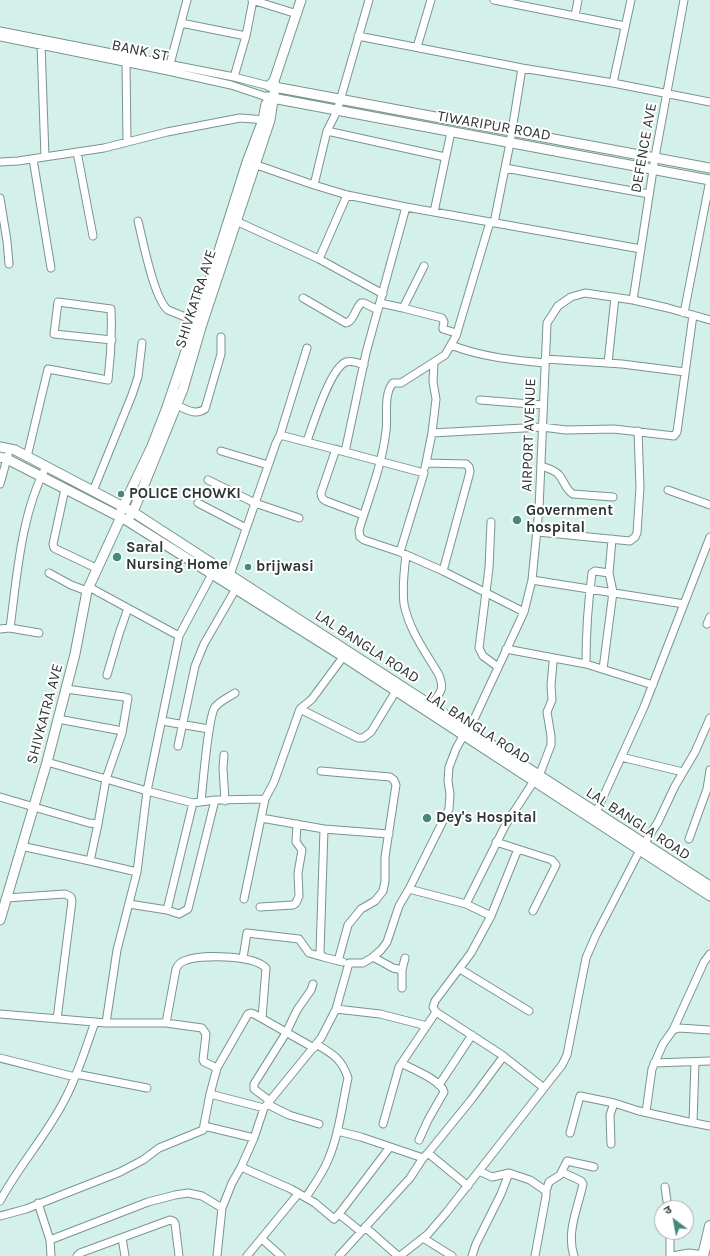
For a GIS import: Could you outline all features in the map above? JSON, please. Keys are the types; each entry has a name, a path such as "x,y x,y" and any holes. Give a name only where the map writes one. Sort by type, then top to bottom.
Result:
{"main road":[{"path":"703,1255 710,1226"}],"street":[{"path":"170,64 187,0"},
{"path":"234,77 246,36 253,0 297,14"},
{"name":"SHIVKATRA AVE","path":"0,917 47,762 75,654 88,589 122,518 133,512 171,410 182,389 199,322 236,221 251,163 266,120 272,84 301,0"},
{"path":"314,185 327,131 337,111 368,0"},
{"path":"417,47 431,0"},
{"path":"494,0 625,26"},
{"path":"575,16 578,0"},
{"path":"612,83 631,0"},
{"name":"DEFENCE AVE","path":"633,300 655,157 684,0"},
{"path":"181,23 246,36"},
{"path":"0,31 76,49 170,64 272,84 339,100 710,168"},
{"path":"358,36 522,68 612,83 710,102"},
{"name":"BANK ST","path":"0,37 76,49 126,62 232,85 270,98"},
{"path":"41,44 45,157"},
{"path":"126,62 127,142"},
{"path":"522,68 510,143 492,222 456,333 445,355 401,383 394,383 391,385 389,390 386,430 381,461 359,530 360,537 364,540 403,554 443,571 524,612"},
{"name":"TIWARIPUR ROAD","path":"270,98 710,180"},
{"path":"0,162 33,159 104,148 233,119 240,118 266,120"},
{"path":"327,131 445,157"},
{"path":"434,212 451,132"},
{"path":"77,152 93,236"},
{"path":"33,159 51,268"},
{"path":"138,222 148,265 160,300 164,307 199,322 251,163 347,195 641,249"},
{"path":"505,168 649,194"},
{"path":"684,313 710,180"},
{"path":"319,259 347,195"},
{"path":"0,198 7,240 9,264"},
{"path":"345,452 364,365 406,207"},
{"path":"236,221 319,259 383,294"},
{"path":"403,308 424,266"},
{"name":"AIRPORT AVENUE","path":"243,958 247,933 299,938 309,954 349,963 363,963 381,950 387,942 398,906 409,890 449,809 450,794 448,781 449,767 452,757 466,733 524,612 532,580 538,532 547,323 558,306 571,297 585,293 633,300 710,320"},
{"path":"608,363 615,297"},
{"path":"303,298 346,323 350,321 358,306 361,303 364,303 403,308 442,318 444,322 443,328 456,333"},
{"path":"26,457 48,368 108,380 112,340 111,308 58,302 54,334 112,340"},
{"path":"432,433 542,428 566,430 614,429 671,436 676,435 693,315"},
{"path":"122,518 123,507 171,410 194,413 201,412 205,409 221,354 222,337"},
{"path":"93,491 138,377 142,343"},
{"path":"451,345 470,352 511,360 608,363 685,372"},
{"path":"230,575 280,434 307,348"},
{"path":"307,441 319,405 338,368 345,362 352,361 364,365"},
{"path":"429,709 442,688 442,684 439,675 410,624 404,604 403,554 424,473 432,433 436,399 432,382 434,362"},
{"path":"480,400 543,404"},
{"path":"538,532 630,541 635,537 637,533 640,487 638,431"},
{"path":"280,434 424,473"},
{"name":"LAL BANGLA ROAD","path":"0,447 10,449 133,512 230,575 238,585 642,847 710,896"},
{"path":"0,484 4,458 10,449"},
{"path":"336,449 321,493 322,499 363,515"},
{"path":"220,451 268,465"},
{"path":"4,458 122,518 212,574 238,585 204,644 195,666 178,746"},
{"path":"426,463 466,464 469,467 470,472 443,571"},
{"path":"541,466 558,474 569,492 573,494 613,497"},
{"path":"10,628 23,540 40,477 46,467"},
{"path":"208,480 255,503 299,518"},
{"path":"65,489 52,544 54,548 98,569"},
{"path":"668,490 710,505"},
{"path":"198,503 246,528"},
{"path":"491,522 489,568 479,648 483,656 498,667"},
{"path":"595,816 644,707 710,538"},
{"path":"603,669 613,592 610,573 612,539"},
{"path":"586,664 586,626 593,572 610,573"},
{"path":"49,573 71,585 88,589 128,608 179,636"},
{"path":"106,1023 117,950 137,872 147,790 179,636 212,574"},
{"path":"532,580 684,604"},
{"path":"107,675 128,608"},
{"path":"0,629 10,628 39,633"},
{"path":"506,649 586,664 653,685"},
{"path":"244,899 265,799 277,774 300,709 312,699 346,654"},
{"path":"466,904 496,842 536,778 551,745 547,712 552,700 551,685 554,663"},
{"path":"300,709 358,738 363,738 371,732 398,688"},
{"path":"66,689 126,698 122,732 106,779 90,861"},
{"path":"167,910 197,802 209,729 214,710 216,706 235,692"},
{"path":"339,1214 363,1229 399,1256 423,1238 446,1213 562,1065 567,1055 586,958 596,934 642,847 658,822 683,772 707,733 710,718"},
{"path":"58,719 117,730"},
{"path":"162,721 209,729"},
{"path":"224,755 223,768 225,801"},
{"path":"621,757 683,772"},
{"path":"47,762 147,790 197,802 215,800 265,799"},
{"path":"689,839 707,789 710,770"},
{"path":"320,771 390,777 394,780 396,785 396,797 385,857 385,881 383,891 375,901 361,909 348,925 338,961"},
{"path":"0,797 70,818 98,824"},
{"path":"129,904 167,910 179,914 188,909 215,800"},
{"path":"261,818 324,829 389,834"},
{"path":"260,907 296,903 299,896 298,873 302,850 296,842 297,824"},
{"path":"323,957 320,953 324,829"},
{"path":"496,842 552,860 556,865 533,911"},
{"path":"22,846 137,872"},
{"name":"LAL BANGLA ROAD","path":"642,847 710,886"},
{"path":"518,850 491,916 471,953 435,1001 433,1007 436,1012 502,1055 544,1088"},
{"path":"409,890 466,904 491,916"},
{"path":"6,898 65,894 69,895 71,898 72,901 57,1019"},
{"path":"646,1112 654,1063 663,1044 673,1030 704,962 710,954"},
{"path":"166,1023 178,964 184,960 217,956 243,958 262,963 266,968 262,1018"},
{"path":"373,957 393,968 402,970"},
{"path":"402,988 402,970 405,958"},
{"path":"217,1256 222,1208 232,1183 254,1138 267,1104 315,1046 336,1009 349,963"},
{"path":"460,969 529,1011"},
{"path":"267,1104 253,1087 286,1032 297,1010 311,990 313,984"},
{"path":"336,1009 380,1014 427,1026"},
{"path":"383,1124 397,1072 436,1012"},
{"path":"0,1216 26,1209 120,1172 143,1160 159,1148 200,1132 204,1126 217,1068 248,1014 251,1013 337,1057 348,1078 332,1150 325,1168 306,1198"},
{"path":"0,1014 106,1023 166,1023 202,1028 206,1034 203,1060 204,1062 217,1068"},
{"path":"0,1201 66,1097 76,1075 95,1022"},
{"path":"673,1030 679,1028 710,1030"},
{"path":"439,1085 472,1035"},
{"path":"339,1256 410,1178 426,1155 471,1100 501,1060 502,1055"},
{"path":"0,1058 76,1075 147,1088"},
{"path":"654,1063 710,1061"},
{"path":"693,1123 695,1062"},
{"path":"401,1064 424,1075 443,1087 444,1092 418,1140"},
{"path":"210,1094 267,1104 294,1116 319,1124"},
{"path":"570,1133 580,1096 710,1126"},
{"path":"611,1144 610,1115 614,1103"},
{"path":"204,1126 254,1138"},
{"path":"337,1131 390,1147 426,1155 468,1186"},
{"path":"241,1167 291,1189 315,1203 332,1219 339,1214 390,1147"},
{"path":"535,1256 546,1191 549,1182 562,1172 567,1161 594,1167"},
{"path":"480,1171 492,1177 509,1173 530,1180 546,1191"},
{"path":"562,1172 584,1184 571,1230 571,1242 574,1256"},
{"path":"472,1256 476,1244 502,1194 509,1173"},
{"path":"666,1187 667,1200"},
{"path":"50,1240 148,1202 175,1195 188,1193 202,1196 222,1208"},
{"path":"247,1256 298,1194"},
{"path":"38,1203 50,1240 51,1256"},
{"path":"77,1256 80,1253 170,1220 174,1221 175,1223 180,1256"},
{"path":"122,1238 125,1256"},
{"path":"423,1238 452,1256"},
{"path":"262,1239 281,1256"},
{"path":"670,1240 671,1256 689,1253 703,1255"}],"place":[{"name":"POLICE CHOWKI","path":"121,494"},
{"name":"Government hospital","path":"517,520"},
{"name":"Saral Nursing Home","path":"117,557"},
{"name":"brijwasi","path":"248,567"},
{"name":"Dey's Hospital","path":"427,818"}]}
